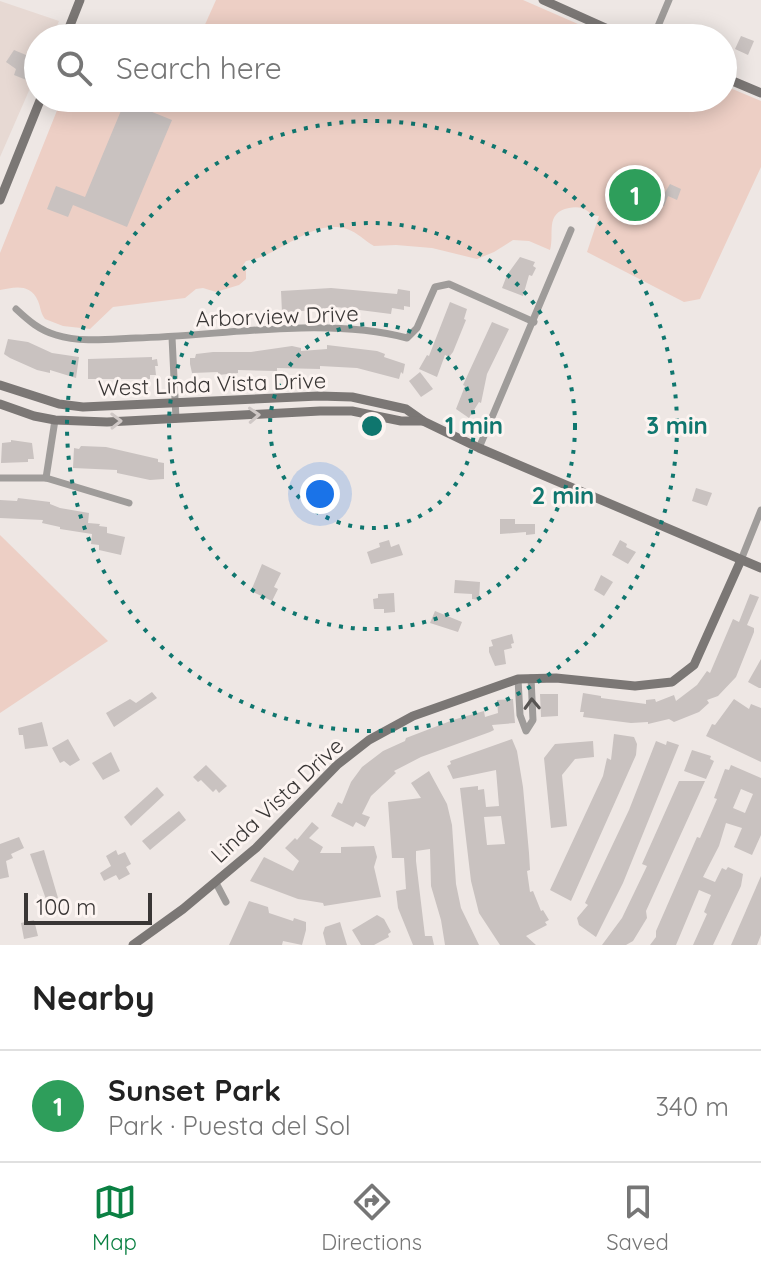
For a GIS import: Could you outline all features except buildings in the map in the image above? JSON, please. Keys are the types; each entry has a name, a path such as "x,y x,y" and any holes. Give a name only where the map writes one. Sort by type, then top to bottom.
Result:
{"main road":[{"path":"71,24 80,0"},
{"path":"543,0 597,24"},
{"path":"737,83 761,93"},
{"path":"0,200 35,112"},
{"name":"West Linda Vista Drive","path":"0,385 59,404 83,407 352,397 406,409 423,421 479,448 741,560"},
{"name":"West Linda Vista Drive","path":"0,404 55,420 107,422 352,411 401,421 423,421"},
{"path":"741,560 761,568"},
{"name":"Linda Vista Drive","path":"133,945 216,883 256,848 337,765 369,740 413,716 518,679 635,686 672,682 694,665 741,560"}],"street":[{"path":"659,24 669,0"},
{"path":"479,448 571,230"},
{"name":"Arborview Drive","path":"16,309 37,328 60,337 84,339 324,328 385,332 407,338 417,328 435,287 449,284 534,322"},
{"name":"Arborview Drive","path":"172,337 176,419"},
{"path":"46,478 55,420"},
{"path":"0,478 46,478 129,503"},
{"path":"741,560 761,510"},
{"path":"518,679 520,715 526,731 533,720 531,678"},
{"path":"216,883 226,902"}],"shaded area":[{"path":"216,0 523,0 578,24 205,24"},
{"path":"0,1 59,21 58,24 24,24 24,102 0,157"},
{"path":"737,91 761,101 761,167 700,299 684,302 587,252 599,216 576,207 556,214 550,250 529,241 513,240 477,259 432,248 374,246 347,229 321,229 271,253 246,261 243,265 246,267 246,279 239,285 216,292 196,289 185,298 113,307 90,329 63,326 45,319 35,295 26,289 0,290 0,253 56,112 737,112"},
{"path":"0,535 108,641 0,713"}],"place":[{"name":"Sunset Park","path":"635,195"}]}
